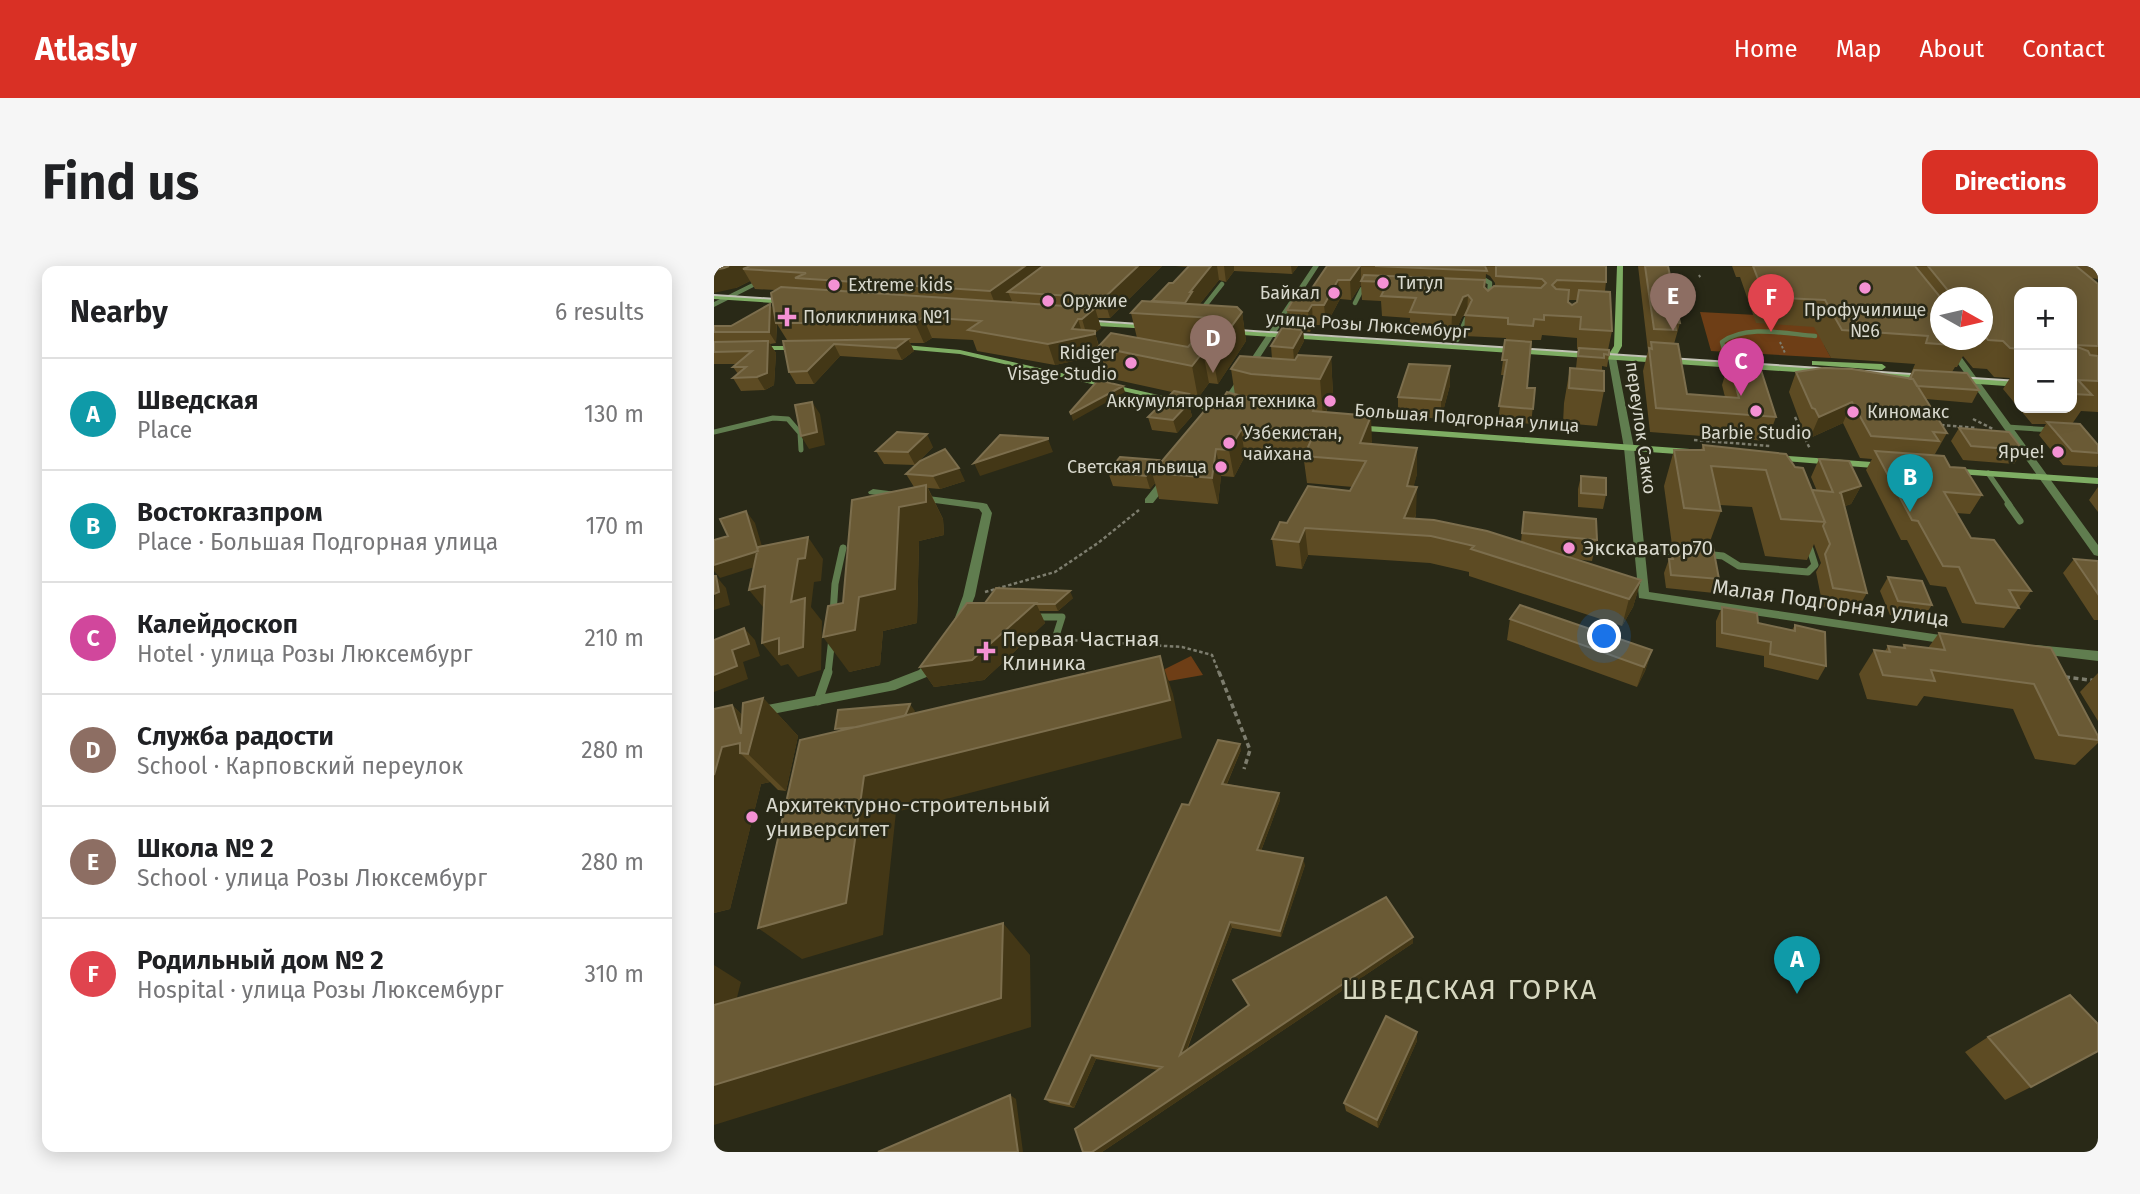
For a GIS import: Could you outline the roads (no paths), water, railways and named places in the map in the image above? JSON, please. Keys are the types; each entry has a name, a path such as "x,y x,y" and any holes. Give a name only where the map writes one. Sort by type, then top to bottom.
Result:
{"main road":[{"name":"переулок Сакко","path":"1615,354 1620,266"},
{"path":"714,291 793,299 714,297"},
{"path":"1069,315 1157,324 1077,322"},
{"name":"улица Розы Люксембург","path":"1226,328 1971,377 2014,383"},
{"name":"улица Розы Люксембург","path":"1273,331 1457,340 1615,354 1726,357 1938,371"},
{"path":"879,346 960,352 1234,413"},
{"path":"741,349 810,348"},
{"name":"улица Розы Люксембург","path":"1948,371 1971,377 2014,376"},
{"name":"Большая Подгорная улица","path":"1342,427 1697,453"},
{"path":"1765,458 1896,467"},
{"path":"1932,470 2098,481"}],"street":[{"path":"714,305 792,266"},
{"path":"1214,420 1316,266"},
{"path":"1952,350 2098,553"},
{"name":"переулок Сакко","path":"1615,354 1629,448 1643,595"},
{"path":"1149,501 1174,469"},
{"path":"873,492 983,506 987,513 969,596 967,618 956,631"},
{"name":"Малая Подгорная улица","path":"1643,595 1969,642"},
{"path":"2023,648 2098,656"},
{"path":"740,716 890,687 924,673 942,653"}],"lane":[{"path":"1474,266 1473,273 1490,283 1488,300"},
{"path":"1197,319 1201,309 1222,284"},
{"path":"1355,303 1362,289 1376,290"},
{"path":"1478,294 1488,300 1501,301"},
{"path":"1609,307 1619,307"},
{"path":"1457,340 1466,319"},
{"path":"1726,357 1722,342 1729,336 1752,333 1815,336"},
{"path":"714,432 773,418 788,419 800,433 801,450"},
{"path":"2007,427 2057,431"},
{"path":"1792,459 1796,470"},
{"path":"1988,473 2020,521"},
{"path":"1638,548 1723,556 1739,566 1808,572 1815,565 1806,540"},
{"path":"818,701 830,667 835,583 843,548"},
{"path":"1024,617 1062,617 1055,639"}],"tram line":[{"path":"714,295 791,300"},
{"path":"1081,320 1154,325"},
{"path":"1224,329 2014,381"}],"place":[{"name":"Титул","path":"1383,283"},
{"name":"Extreme kids","path":"834,285"},
{"name":"Профучилище №6","path":"1865,288"},
{"name":"Байкал","path":"1334,293"},
{"name":"Оружие","path":"1048,301"},
{"name":"Поликлиника №1","path":"787,317"},
{"name":"Школа № 2","path":"1673,331"},
{"name":"Родильный дом № 2","path":"1771,332"},
{"name":"Ridiger Visage Studio","path":"1131,363"},
{"name":"Служба радости","path":"1213,373"},
{"name":"Калейдоскоп","path":"1741,396"},
{"name":"Аккумуляторная техника","path":"1330,401"},
{"name":"Barbie Studio","path":"1756,411"},
{"name":"Киномакс","path":"1853,412"},
{"name":"Узбекистан, чайхана","path":"1229,443"},
{"name":"Ярче!","path":"2058,452"},
{"name":"Светская львица","path":"1221,467"},
{"name":"Востокгазпром","path":"1910,512"},
{"name":"Экскаватор70","path":"1569,548"},
{"name":"Первая Частная Клиника","path":"986,651"},
{"name":"Архитектурно-строительный университет","path":"752,817"},
{"name":"Шведская","path":"1797,994"}],"district":[{"name":"ШВЕДСКАЯ ГОРКА","path":"1470,989"}]}
